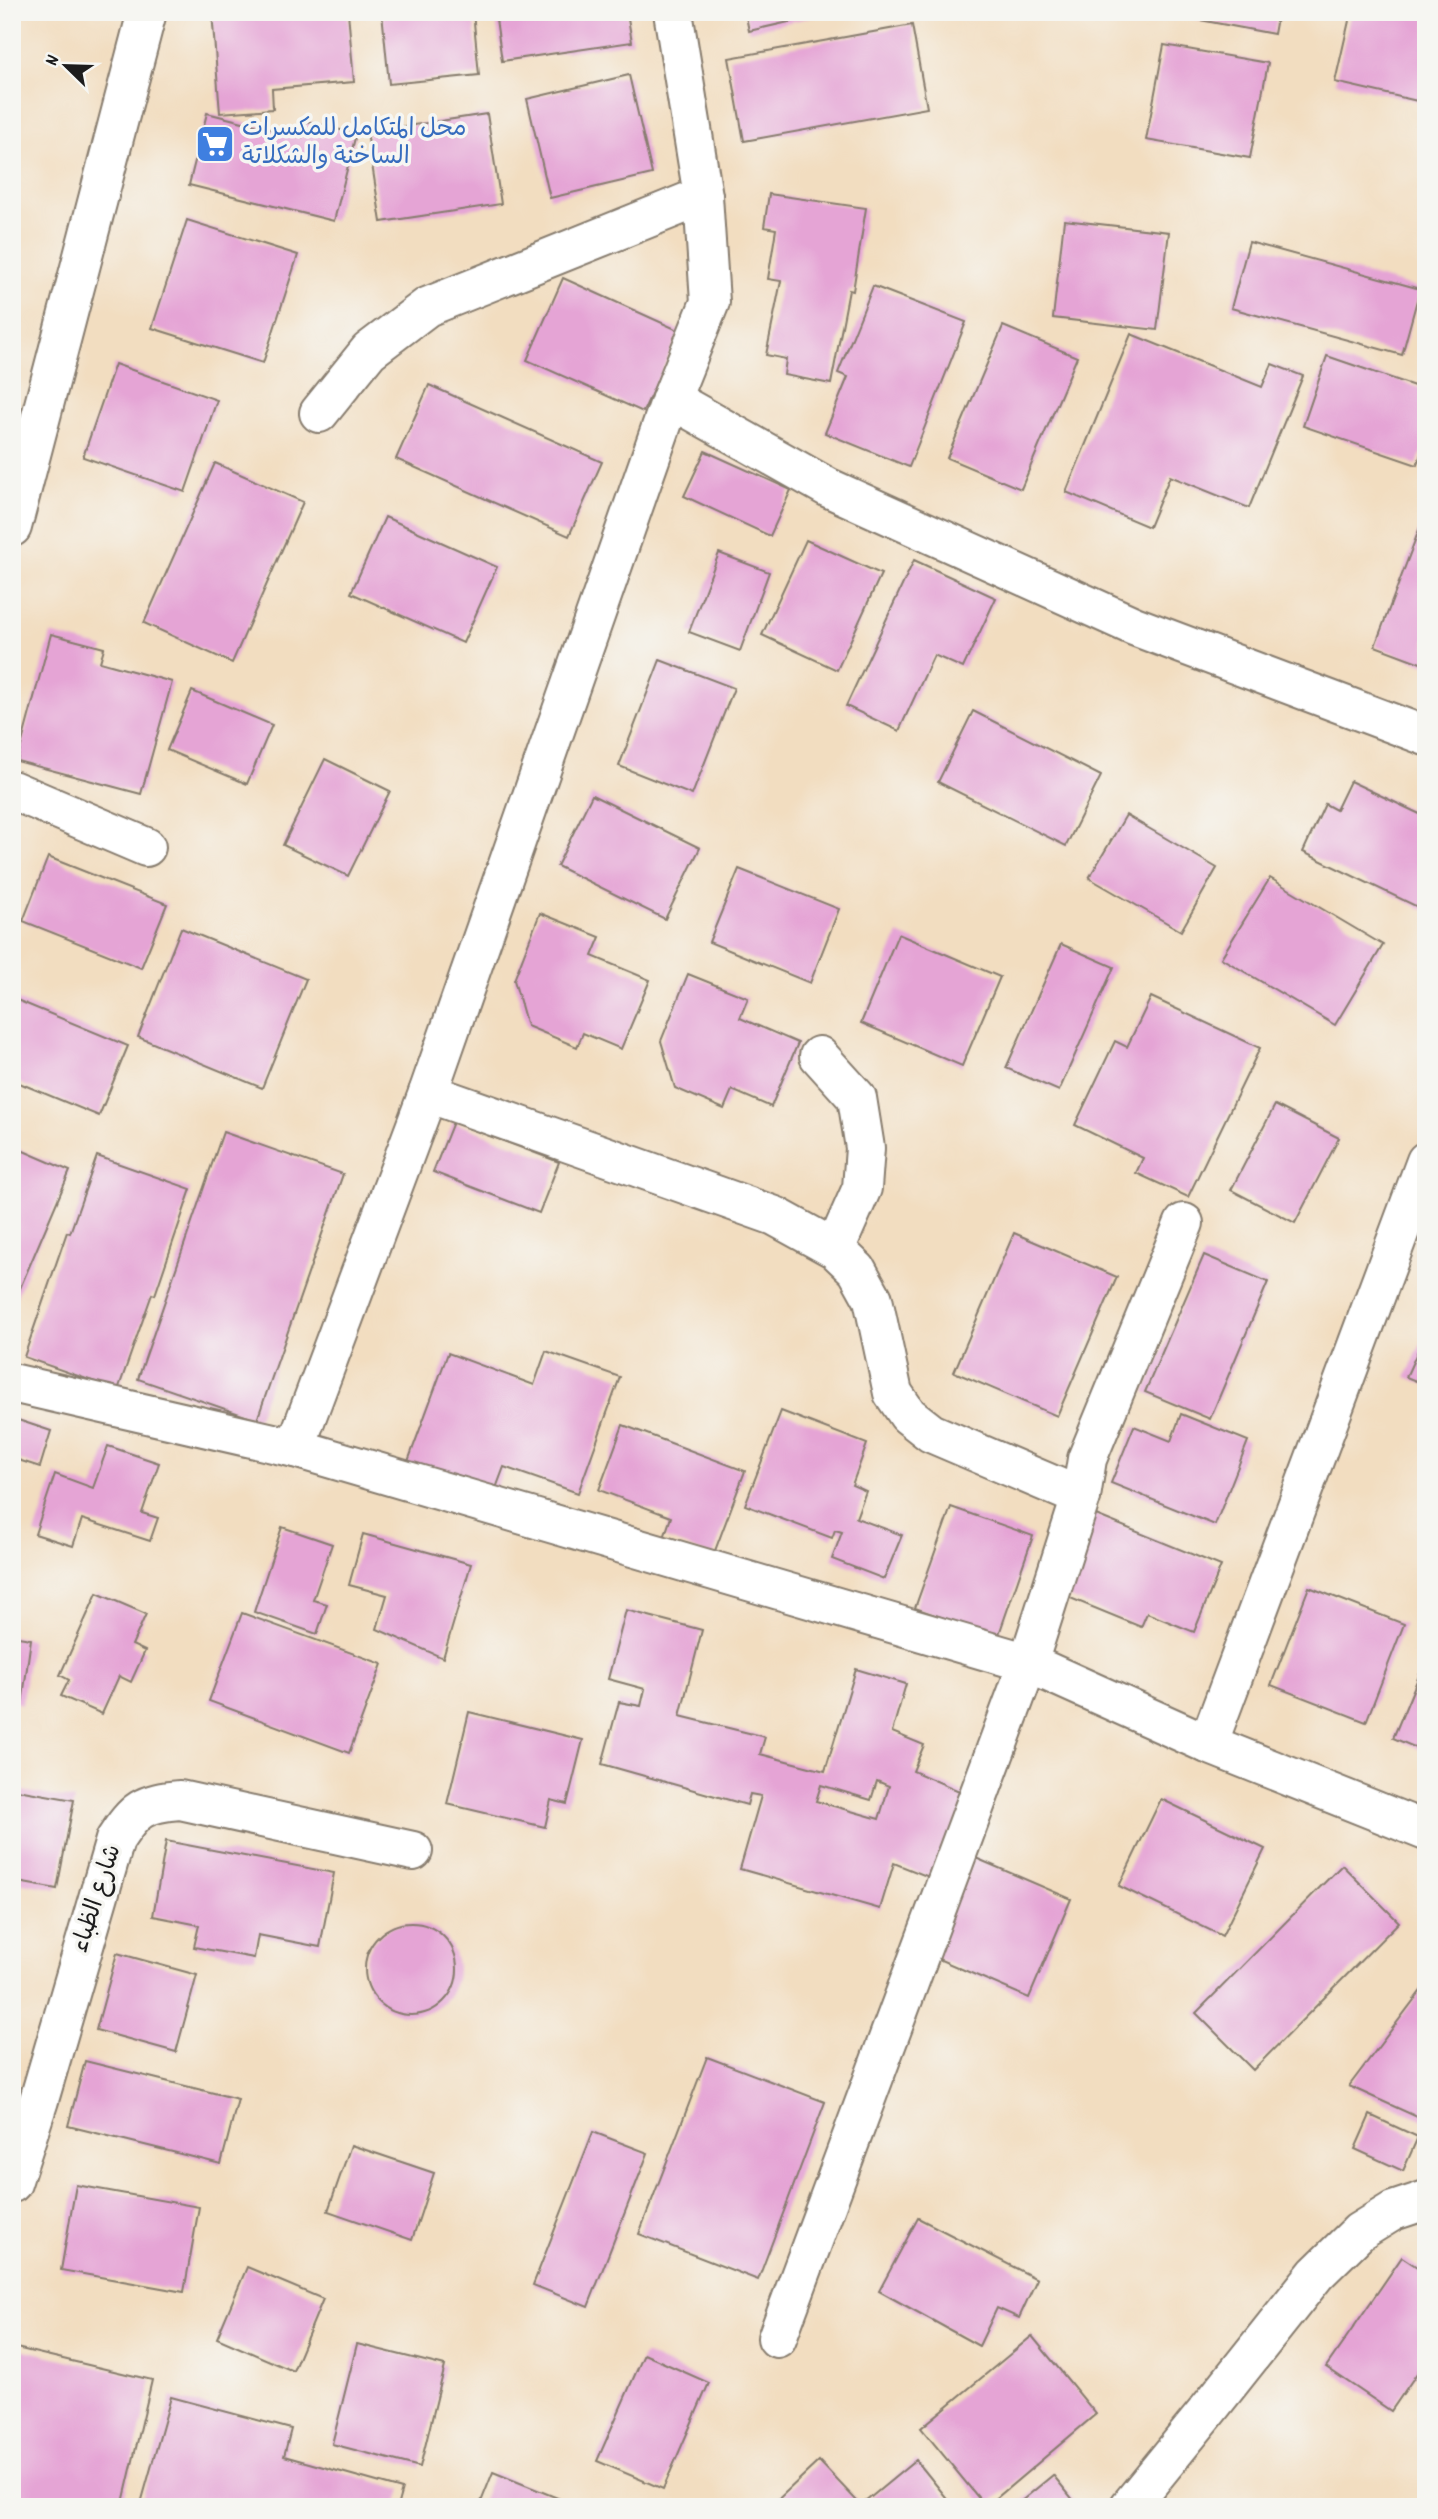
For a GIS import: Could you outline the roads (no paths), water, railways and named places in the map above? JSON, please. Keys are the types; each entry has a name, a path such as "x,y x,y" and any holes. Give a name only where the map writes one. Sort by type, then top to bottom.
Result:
{"street":[{"path":"12,527 146,12"},
{"path":"295,1448 428,1093 671,399 710,302 703,196 673,12"},
{"path":"319,413 369,351 427,307 703,196"},
{"path":"671,399 829,488 1134,626 1426,736"},
{"path":"12,790 146,847"},
{"path":"819,1056 857,1098 865,1148 862,1188 835,1250"},
{"path":"428,1093 775,1216 835,1250 857,1270 873,1299 892,1393 908,1415 931,1433 1081,1497"},
{"path":"1208,1744 1426,1161"},
{"path":"776,2338 1028,1663 1081,1497 1087,1459 1184,1223"},
{"path":"12,1383 295,1448 1028,1663 1208,1744 1426,1830"},
{"name":"شارع الظباء","path":"12,2183 39,2101 115,1840 131,1816 155,1802 180,1800 413,1851"},
{"path":"1129,2507 1316,2274 1359,2232 1393,2211 1426,2200"}],"place":[{"name":"محل المتكامل للمكسرات الساخنة والشكلاتة","path":"215,144"}]}
